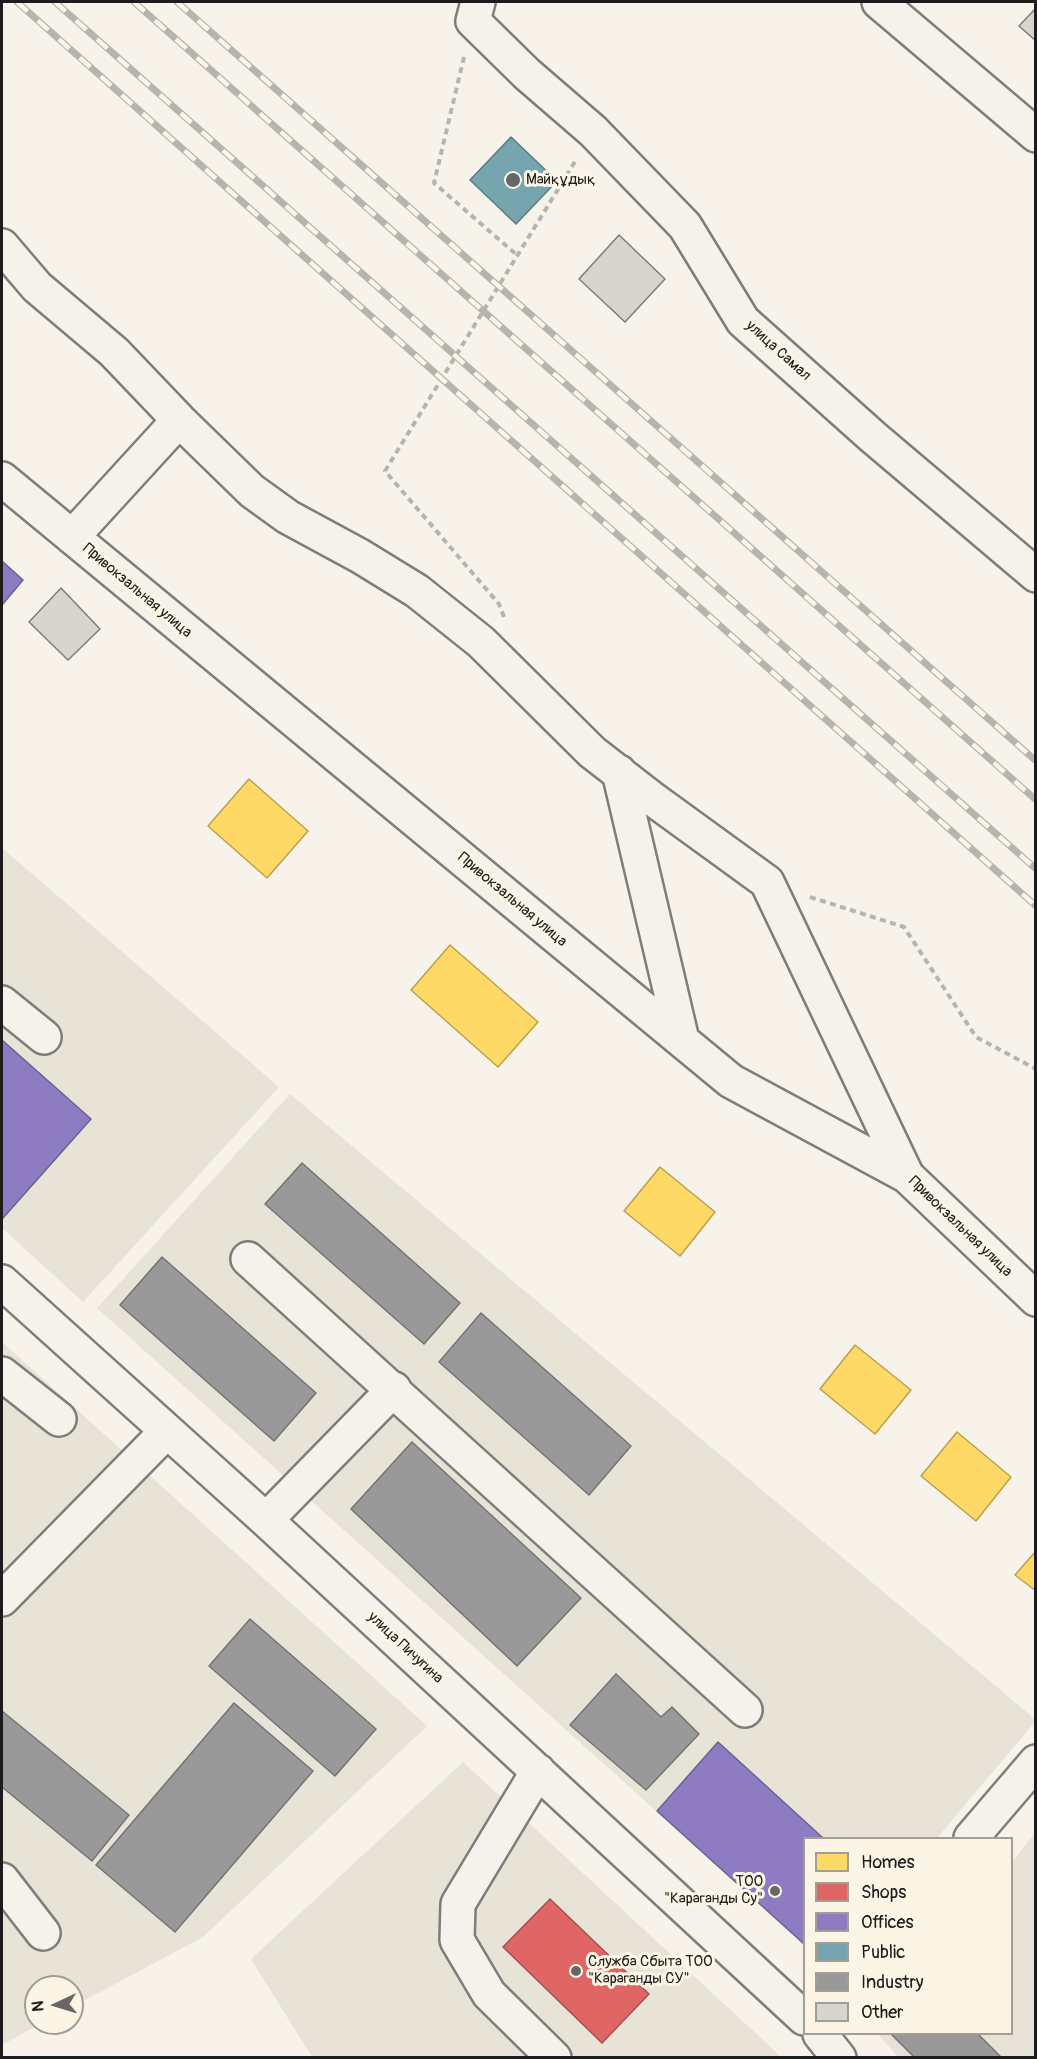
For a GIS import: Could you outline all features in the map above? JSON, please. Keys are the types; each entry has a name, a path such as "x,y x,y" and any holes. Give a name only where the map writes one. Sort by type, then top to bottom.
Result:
{"street":[{"path":"879,2 1035,135"},
{"name":"улица Самал","path":"476,11 527,74 593,131 685,226 743,321 873,437 1035,574"},
{"path":"2,246 38,287 114,352 252,491 288,517 360,556 417,591 472,635 592,752 767,882 907,1176"},
{"path":"72,537 179,420"},
{"name":"Привокзальная улица","path":"2,479 731,1081 907,1176 1035,1299"},
{"path":"618,772 682,1041"},
{"path":"2,1003 44,1037"},
{"path":"248,1259 746,1710"},
{"name":"улица Пичугина","path":"2,1282 266,1520 803,2017"},
{"path":"2,1374 59,1419"},
{"path":"266,1520 394,1389"},
{"path":"2,1599 167,1431"},
{"path":"973,1837 1035,1762"},
{"path":"538,1772 458,1904 457,1940 489,1994 554,2058"},
{"path":"2,1880 43,1933"},
{"path":"821,2035 839,2058"}],"path":[{"path":"476,11 434,183 518,256"},
{"path":"507,625 499,604 385,471 593,131"},
{"path":"767,882 904,927 976,1037 1035,1070"}],"shaded area":[{"path":"2,848 279,1087 83,1302 2,1228"},
{"path":"290,1094 1035,1719 1035,1722 938,1837 803,1837 803,1943 97,1308"},
{"path":"2,1342 427,1726 203,1937 84,2001 84,1975 24,1975 24,2033 2,2045"},
{"path":"463,1762 780,2057 312,2057 251,1959"},
{"path":"1035,1833 1035,2057 898,2057 879,2035 1013,2035 1013,1861"}],"building: Homes":[{"path":"249,779 308,831 267,878 208,826"},
{"path":"450,945 538,1022 498,1067 411,990"},
{"path":"660,1167 715,1212 680,1256 624,1211"},
{"path":"855,1345 911,1390 875,1434 820,1389"},
{"path":"957,1432 1011,1477 976,1521 921,1476"},
{"path":"1036,1551 1036,1591 1015,1575"}],"building: Shops":[{"name":"Служба Сбыта ТОО \"Караганды СУ\"","path":"550,1899 649,1994 602,2043 503,1947"}],"building: Offices":[{"path":"2,561 23,580 2,605"},
{"path":"2,1040 91,1119 3,1218 2,1217"},
{"name":"ТОО \"Караганды Су\"","path":"718,1742 822,1837 803,1837 803,1943 657,1811"}],"building: Public":[{"name":"Майқұдық","path":"511,137 557,181 516,224 470,180"}],"building: Industry":[{"path":"302,1163 460,1303 424,1344 265,1204"},
{"path":"162,1257 316,1393 274,1441 120,1305"},
{"path":"481,1313 631,1446 589,1495 439,1362"},
{"path":"412,1442 581,1598 517,1666 351,1509"},
{"path":"250,1619 376,1729 335,1776 209,1666"},
{"path":"616,1674 661,1717 672,1707 699,1734 646,1790 570,1725"},
{"path":"234,1703 313,1771 175,1932 96,1865"},
{"path":"2,1711 129,1815 92,1861 2,1787"},
{"path":"892,2035 979,2035 1002,2058 915,2058"}],"building: Other":[{"path":"1036,8 1036,41 1019,26"},
{"path":"619,235 665,279 625,322 579,279"},
{"path":"61,588 100,629 68,660 29,622"}],"railway":[{"path":"17,2 1036,906"},
{"path":"55,2 1036,869"},
{"path":"134,2 1036,800"},
{"path":"177,2 1036,761"}],"place":[{"name":"Майқұдық","path":"513,180"},
{"name":"ТОО \"Караганды Су\"","path":"775,1891"},
{"name":"Служба Сбыта ТОО \"Караганды СУ\"","path":"576,1971"}]}
